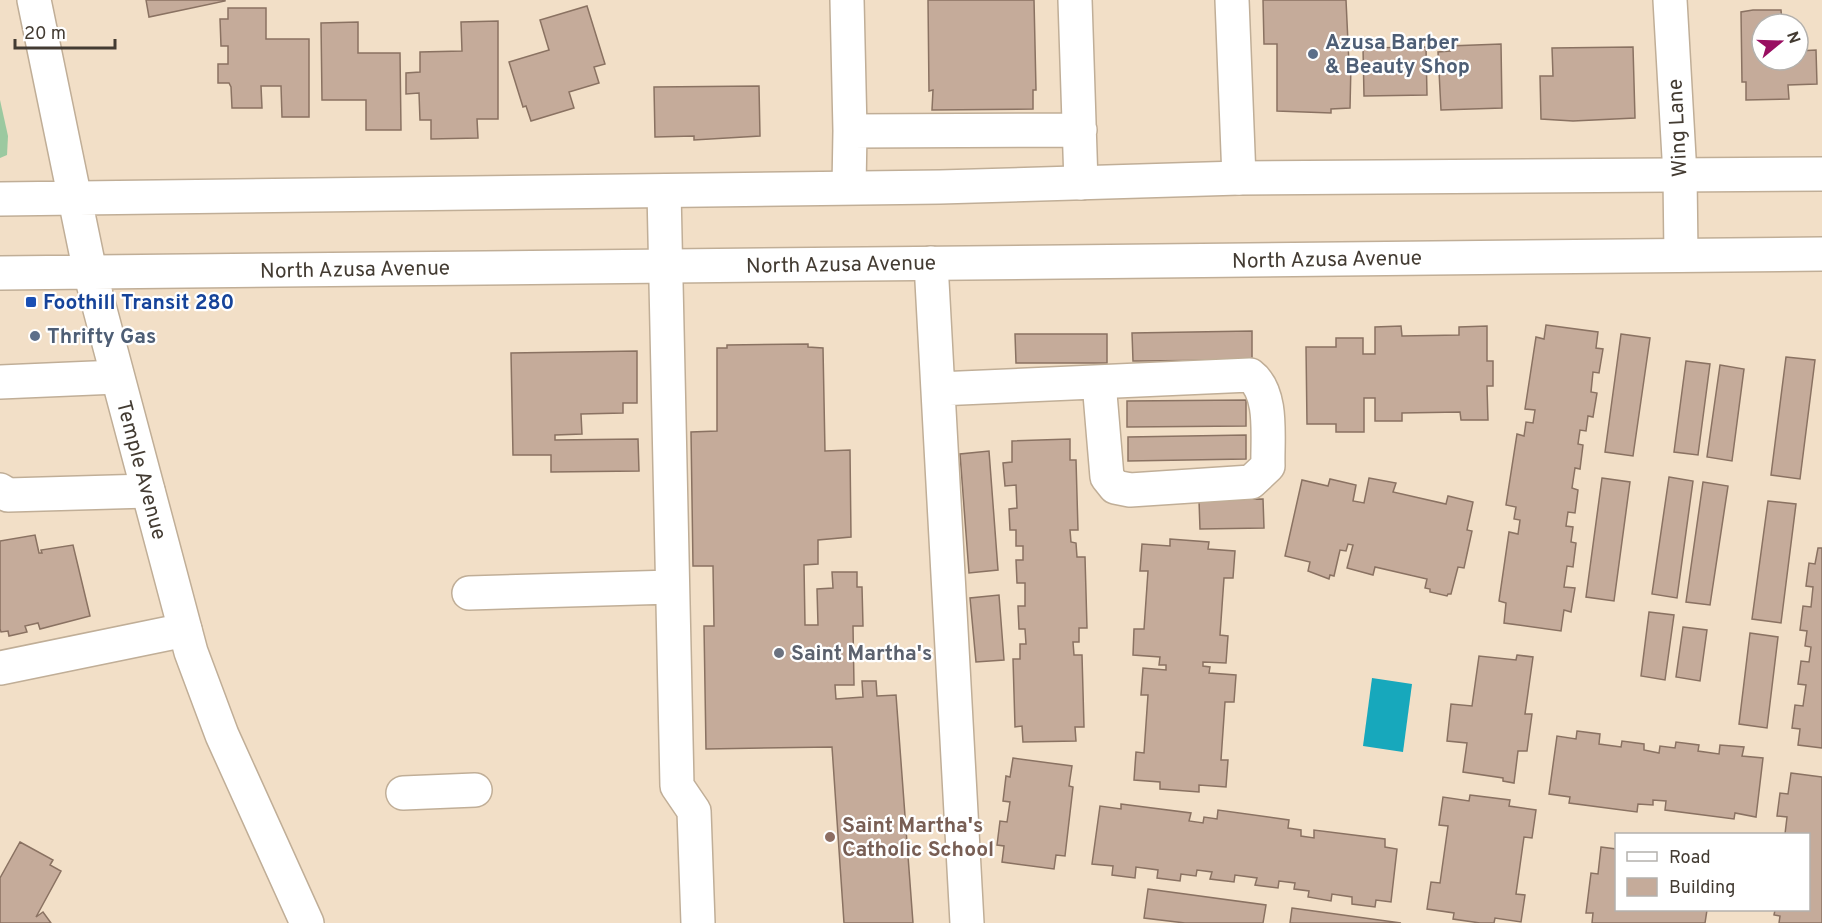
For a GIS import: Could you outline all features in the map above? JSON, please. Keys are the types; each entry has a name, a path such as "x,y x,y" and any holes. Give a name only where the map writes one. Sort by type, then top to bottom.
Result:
{"main road":[{"name":"Temple Avenue","path":"34,0 90,272 185,630 222,735 307,923"},
{"path":"847,0 849,187"},
{"path":"1075,0 1081,183"},
{"path":"1232,0 1239,178"},
{"name":"Wing Lane","path":"1670,0 1680,175 1681,255"},
{"path":"850,131 1080,130"},
{"path":"0,199 75,200 664,191 1239,178 1822,174"},
{"path":"664,191 676,786 694,812 698,923"},
{"name":"North Azusa Avenue","path":"0,273 1822,254"},
{"path":"931,263 976,922"},
{"path":"938,389 1250,375 1259,382 1265,394 1268,466 1251,482 1130,490 1115,487 1107,477 1099,382"},
{"path":"0,382 117,377"},
{"path":"0,490 8,495 148,491"},
{"path":"469,593 672,587"},
{"path":"0,668 185,630"},
{"path":"403,793 475,790"}],"green space":[{"path":"0,100 8,136 7,155 0,158"}],"water":[{"path":"1372,678 1412,684 1403,752 1363,746"}],"building":[{"path":"146,0 225,0 225,1 149,17"},
{"path":"928,0 1034,0 1036,90 1033,90 1033,109 932,110 933,90 929,91"},
{"name":"Azusa Barber & Beauty Shop","path":"1263,0 1346,0 1349,64 1351,63 1350,108 1331,109 1331,113 1277,111 1277,44 1264,44"},
{"path":"587,6 605,64 594,67 599,83 569,92 574,108 531,121 526,106 523,107 509,62 549,50 540,20"},
{"path":"228,8 266,8 266,39 309,39 309,117 282,117 281,86 261,86 262,108 232,108 229,83 218,83 218,64 228,64 228,46 221,46 220,19 228,19"},
{"path":"1781,10 1781,12 1750,12 1750,72 1810,72 1810,50 1816,50 1817,84 1788,85 1789,99 1746,100 1746,82 1742,82 1741,12"},
{"path":"498,21 498,119 477,119 478,138 431,139 431,120 420,120 419,93 406,94 406,73 420,72 420,52 462,51 461,22"},
{"path":"358,22 358,53 400,53 401,130 366,130 366,100 322,100 321,23"},
{"path":"1501,44 1502,108 1441,110 1438,52 1450,51 1449,46"},
{"path":"1426,47 1427,95 1364,96 1363,48"},
{"path":"1633,47 1635,118 1573,121 1541,119 1540,76 1553,76 1552,48"},
{"path":"759,86 760,136 694,140 694,136 655,137 654,87"},
{"path":"1546,325 1598,332 1596,348 1603,349 1599,373 1593,372 1591,392 1597,393 1593,417 1588,416 1586,431 1580,430 1578,444 1583,445 1580,469 1575,468 1572,488 1578,490 1575,513 1568,512 1566,526 1573,527 1571,542 1576,543 1573,567 1567,566 1564,587 1575,588 1571,612 1564,610 1561,631 1504,623 1506,603 1499,601 1509,532 1518,534 1520,520 1514,519 1516,507 1506,505 1517,434 1524,436 1526,422 1533,423 1535,410 1525,409 1536,337 1544,339"},
{"path":"1401,326 1402,336 1459,335 1459,327 1487,326 1487,361 1493,361 1493,386 1487,386 1488,420 1461,420 1460,412 1402,413 1402,421 1375,421 1375,398 1364,398 1364,432 1336,432 1336,424 1307,424 1306,347 1336,347 1336,338 1363,338 1363,354 1375,354 1375,327"},
{"path":"1252,331 1252,360 1133,361 1132,333"},
{"path":"1015,334 1107,334 1107,363 1016,363"},
{"path":"1621,334 1650,338 1633,456 1605,452"},
{"name":"Saint Martha's","path":"808,344 808,347 823,348 825,451 850,450 851,537 818,540 818,564 804,565 805,625 818,625 817,589 833,588 832,572 857,572 857,587 862,587 863,626 853,626 854,685 835,685 836,699 863,697 862,681 876,681 877,696 896,695 913,923 844,923 832,747 706,749 704,626 714,626 713,566 693,566 691,432 717,431 717,348 727,348 727,345"},
{"path":"637,351 637,403 623,403 623,413 581,414 582,434 555,435 555,440 638,439 639,471 551,472 551,455 513,455 511,353"},
{"path":"1786,357 1815,360 1800,479 1771,475"},
{"path":"1686,361 1710,364 1698,455 1674,452"},
{"path":"1720,365 1744,369 1732,461 1707,457"},
{"path":"1246,400 1246,426 1127,427 1127,401"},
{"path":"1246,435 1246,459 1128,461 1128,437"},
{"path":"1070,439 1070,460 1076,460 1078,530 1070,530 1071,542 1076,543 1077,557 1085,557 1087,628 1079,628 1079,642 1073,642 1074,655 1082,655 1084,727 1075,727 1076,741 1023,742 1022,726 1015,727 1013,659 1020,659 1020,644 1026,644 1025,629 1019,629 1018,606 1025,606 1025,583 1017,583 1016,560 1023,560 1023,546 1016,546 1016,530 1010,530 1009,509 1017,508 1016,485 1005,486 1003,463 1012,462 1012,441"},
{"path":"989,451 998,570 969,573 960,454"},
{"path":"1669,477 1693,481 1677,598 1652,594"},
{"path":"1369,478 1396,483 1393,492 1446,504 1448,496 1473,502 1467,530 1472,531 1464,568 1458,567 1451,594 1447,596 1430,592 1430,589 1425,588 1427,579 1375,567 1373,575 1347,568 1353,545 1348,544 1346,551 1340,550 1334,576 1330,575 1329,579 1308,571 1310,562 1285,556 1302,480 1328,486 1330,479 1356,485 1353,501 1364,503"},
{"path":"1602,478 1630,482 1614,601 1586,597"},
{"path":"1703,482 1728,486 1710,605 1686,602"},
{"path":"1263,499 1264,528 1200,529 1199,500"},
{"path":"1768,501 1796,504 1781,623 1752,619"},
{"path":"35,535 39,553 42,553 41,550 73,545 90,616 40,629 38,623 25,626 27,632 9,636 8,631 1,632 0,629 0,541"},
{"path":"1170,539 1209,542 1208,549 1235,551 1233,578 1224,578 1220,635 1228,636 1226,663 1203,662 1203,666 1210,667 1209,673 1236,675 1234,702 1225,702 1221,760 1228,760 1226,787 1199,785 1199,792 1160,789 1160,782 1134,780 1136,752 1144,753 1148,695 1141,695 1143,668 1166,670 1166,665 1159,665 1160,657 1133,655 1134,629 1144,629 1148,571 1140,571 1142,544 1170,546"},
{"path":"1818,548 1822,548 1822,748 1798,745 1800,729 1792,728 1795,705 1803,706 1806,685 1798,684 1801,661 1809,662 1811,647 1805,646 1807,631 1800,630 1803,606 1811,607 1813,587 1806,586 1809,563 1815,564"},
{"path":"999,595 1004,660 976,662 970,598"},
{"path":"1649,612 1674,615 1665,680 1641,676"},
{"path":"1683,627 1707,630 1700,681 1676,677"},
{"path":"1750,633 1778,637 1767,728 1739,724"},
{"path":"1517,655 1533,657 1525,714 1532,714 1527,751 1518,751 1514,783 1503,781 1503,778 1463,772 1467,743 1447,741 1451,704 1472,706 1479,656 1516,660"},
{"path":"1577,731 1600,734 1599,744 1621,747 1622,741 1644,744 1644,750 1659,753 1660,746 1675,748 1676,742 1699,745 1698,751 1719,754 1720,745 1744,747 1742,756 1763,758 1756,817 1735,813 1734,819 1665,810 1666,801 1653,800 1653,805 1638,804 1637,812 1569,803 1570,797 1549,794 1557,736 1576,739"},
{"path":"1013,758 1072,766 1069,786 1073,787 1065,856 1056,855 1054,869 1002,862 1004,846 997,845 1000,821 1007,822 1010,802 1003,801 1006,776 1010,777"},
{"path":"1791,773 1822,777 1822,923 1779,923 1780,916 1774,915 1775,911 1810,911 1810,833 1785,833 1787,817 1777,816 1780,793 1788,794"},
{"path":"1470,795 1510,800 1509,806 1536,810 1532,838 1524,837 1516,894 1525,895 1521,922 1495,918 1494,923 1480,923 1453,919 1454,913 1427,909 1431,882 1440,883 1448,826 1439,825 1443,797 1469,801"},
{"path":"1121,804 1191,813 1189,821 1203,823 1204,817 1217,819 1218,810 1289,820 1288,828 1301,830 1301,836 1314,838 1314,830 1385,839 1385,847 1397,849 1391,902 1376,900 1375,907 1352,904 1352,897 1332,894 1331,901 1308,897 1309,891 1294,889 1295,883 1279,881 1278,888 1255,885 1257,878 1235,875 1234,882 1210,879 1212,872 1197,870 1196,876 1181,874 1180,881 1157,878 1158,870 1136,867 1135,878 1112,875 1113,866 1092,864 1100,806 1121,809"},
{"path":"20,842 53,860 50,865 61,871 36,917 43,912 51,923 0,923 0,878"},
{"path":"1601,847 1615,849 1615,911 1707,911 1705,923 1592,923 1593,913 1586,913 1591,873 1598,874"},
{"path":"1148,889 1266,905 1263,923 1185,923 1144,918"},
{"path":"1292,908 1401,923 1290,923"}],"place":[{"name":"Azusa Barber & Beauty Shop","path":"1313,54"},
{"name":"Foothill Transit 280","path":"31,302"},
{"name":"Thrifty Gas","path":"35,336"},
{"name":"Saint Martha's","path":"779,653"},
{"name":"Saint Martha's Catholic School","path":"830,837"}]}
